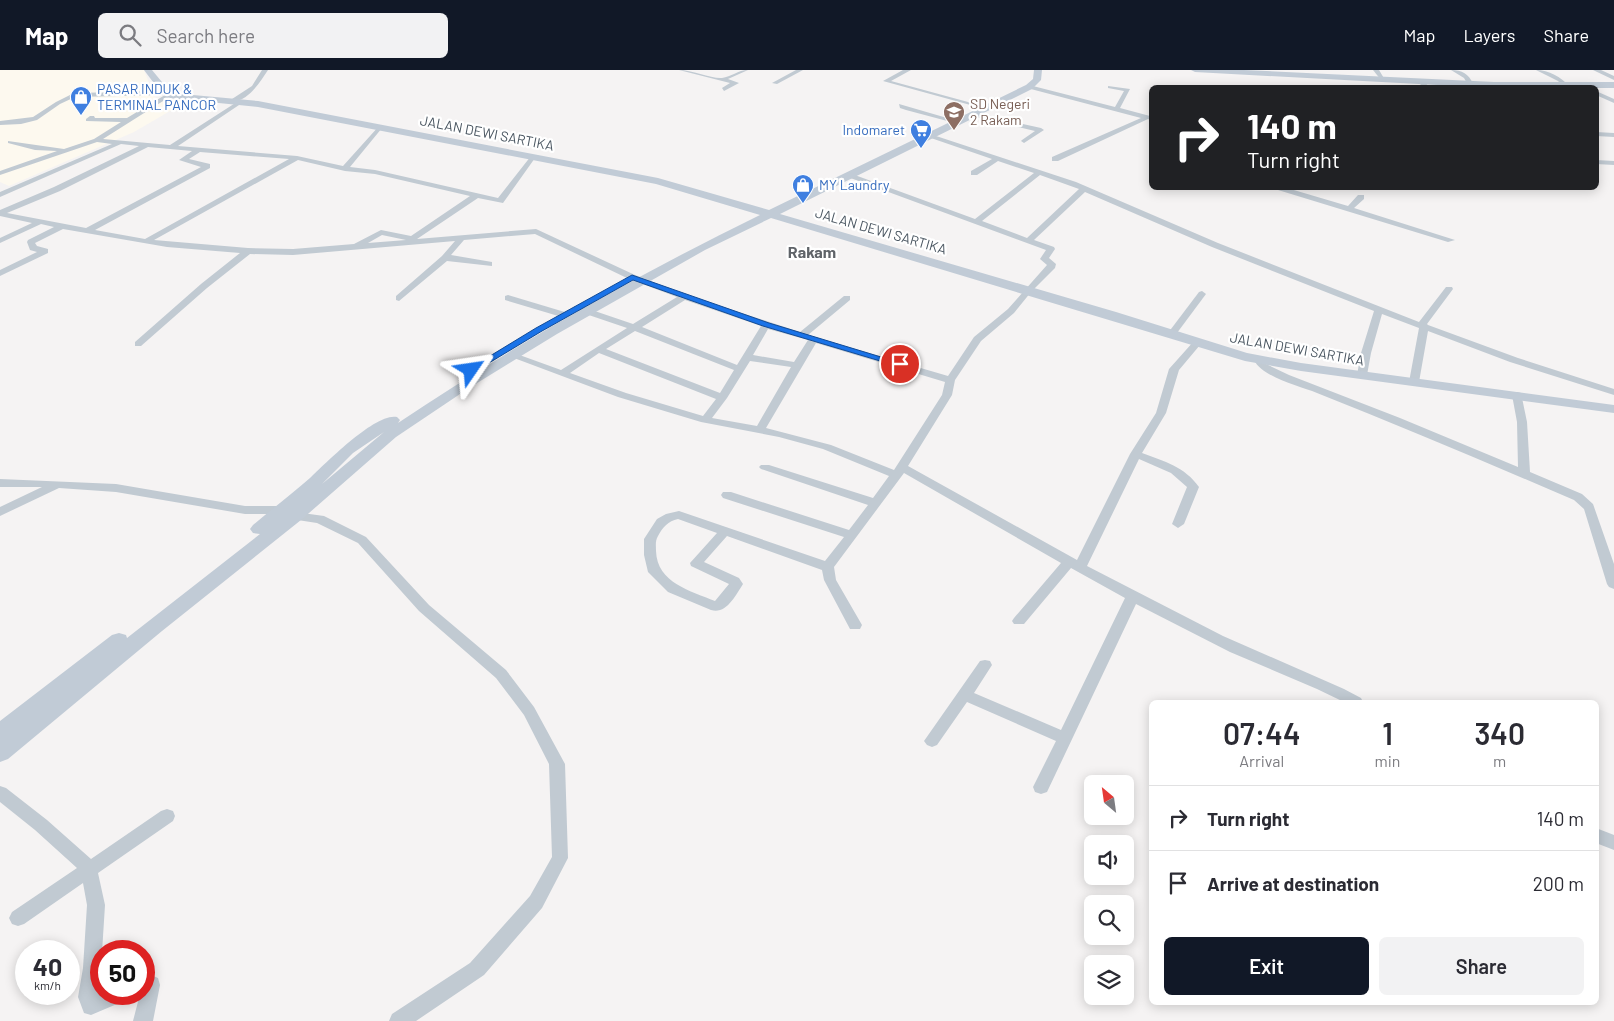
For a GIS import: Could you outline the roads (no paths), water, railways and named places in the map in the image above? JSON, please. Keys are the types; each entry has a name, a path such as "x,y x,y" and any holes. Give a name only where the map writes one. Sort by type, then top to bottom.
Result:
{"street":[{"path":"148,70 167,94"},
{"path":"171,147 237,101 256,85 265,70"},
{"path":"682,70 736,83 724,89"},
{"path":"721,80 745,70"},
{"path":"775,83 800,70"},
{"path":"908,70 886,81 980,109 1041,130 1024,141"},
{"path":"337,469 347,450 511,355 582,310 636,279 766,213 930,136 1026,83 1030,70"},
{"path":"851,173 951,120 1029,87 1037,80 1038,70"},
{"path":"1195,70 1483,85"},
{"path":"1376,70 1383,79"},
{"path":"1454,70 1467,78 1470,84"},
{"path":"1539,70 1560,80 1565,85"},
{"path":"1596,70 1614,78"},
{"path":"1420,81 1425,85"},
{"path":"1599,86 1614,85"},
{"path":"1029,87 1149,118"},
{"path":"1110,87 1128,90 1116,110"},
{"path":"0,173 96,140 167,94"},
{"path":"0,123 14,123 35,119 58,103 74,95 167,94"},
{"name":"JALAN DEWI SARTIKA","path":"167,94 237,101 658,181 1028,290 1196,343 1259,360 1614,409"},
{"path":"1599,94 1614,101"},
{"path":"901,105 908,109 951,120"},
{"path":"92,117 88,120 127,120"},
{"path":"1055,159 1149,118"},
{"path":"345,169 379,128"},
{"path":"1599,134 1614,135"},
{"path":"930,136 1084,189 1262,265 1379,310 1514,360 1614,392"},
{"path":"96,140 297,158 345,169 375,172 500,201 533,156"},
{"path":"10,142 44,149 73,149"},
{"path":"0,195 119,143"},
{"path":"0,214 57,189 147,145"},
{"path":"87,230 207,166 183,160 199,150"},
{"path":"147,241 297,158"},
{"path":"974,173 997,159"},
{"path":"1599,162 1612,163"},
{"path":"851,173 1051,249 1044,259 1053,265 1028,290 1011,311 977,339 950,380 947,394 898,470 828,567 830,580 855,626"},
{"path":"976,222 1039,173"},
{"path":"1029,240 1084,189"},
{"path":"1287,190 1451,240"},
{"path":"411,240 477,195"},
{"path":"1349,209 1361,197"},
{"path":"0,214 147,241 248,251 293,252 411,240 460,239 536,231 636,279 684,297 950,380"},
{"path":"0,241 41,222"},
{"path":"36,249 33,248 31,242 62,226"},
{"path":"399,298 445,258 460,239"},
{"path":"0,265 36,249 46,250 0,272"},
{"path":"138,344 204,286 248,251"},
{"path":"445,258 489,264"},
{"path":"1414,382 1423,326 1449,289"},
{"path":"1171,335 1202,294"},
{"path":"562,374 598,349 684,297"},
{"path":"508,298 565,315"},
{"path":"802,335 847,298"},
{"path":"0,752 169,615 289,513 337,469 367,453 424,405 565,315 582,310 634,327 739,369"},
{"path":"1362,375 1366,353 1379,310"},
{"path":"705,420 722,398 766,324"},
{"path":"760,430 814,338"},
{"path":"1019,620 1074,565 1161,413 1174,369 1196,343"},
{"path":"598,349 722,398"},
{"path":"511,355 622,395 705,420 760,430 827,447 898,470 1132,598 1243,652 1310,678 1352,700"},
{"path":"746,357 797,365"},
{"path":"1259,360 1262,366 1285,377 1524,472 1584,501 1593,517 1614,584"},
{"path":"1517,395 1522,422 1524,472"},
{"path":"1136,454 1189,480 1193,487 1178,524"},
{"path":"765,467 874,503"},
{"path":"0,483 116,488 245,510 289,513 320,519 362,540 424,608 501,674 529,711 557,764 560,858 536,902 477,969 399,1021"},
{"path":"0,512 58,484"},
{"path":"727,495 852,535"},
{"path":"0,734 289,513"},
{"path":"725,531 696,563 734,581 736,584 719,606 716,607 673,589 654,572 650,555 650,539 661,522 678,515 725,531 828,567"},
{"path":"1041,787 1132,598"},
{"path":"932,741 985,666"},
{"path":"965,694 1064,738"},
{"path":"0,792 42,825 89,868 96,905 94,940"},
{"path":"18,918 167,816"},
{"path":"1599,836 1614,843"},
{"path":"90,979 87,996 90,1004"},
{"path":"143,1021 146,1005"}],"place":[{"name":"PASAR INDUK & TERMINAL PANCOR","path":"81,116"},
{"name":"SD Negeri 2 Rakam","path":"954,131"},
{"name":"Indomaret","path":"921,149"},
{"name":"MY Laundry","path":"803,204"}],"district":[{"name":"Rakam","path":"812,252"}]}
